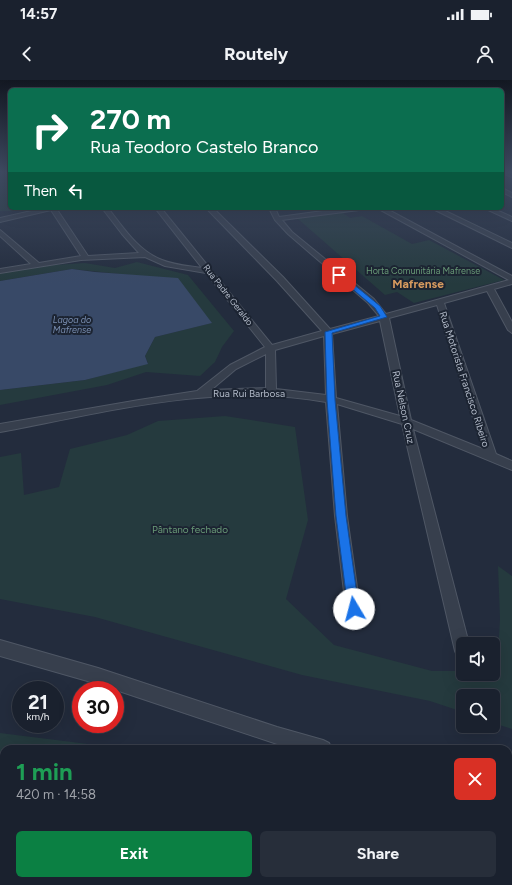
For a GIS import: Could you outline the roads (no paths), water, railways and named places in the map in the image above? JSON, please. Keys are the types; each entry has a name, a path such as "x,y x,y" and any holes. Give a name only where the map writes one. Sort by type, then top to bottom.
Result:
{"street":[{"path":"0,220 44,210"},
{"path":"54,210 86,258"},
{"path":"107,210 126,234 146,255 161,262 209,271"},
{"name":"Rua Padre Geraldo","path":"160,210 270,348"},
{"path":"211,210 280,279 328,332 331,400 341,516 354,609"},
{"name":"Rua Nelson Cruz","path":"273,210 277,219 290,233 377,307 384,317 407,421 460,637"},
{"path":"277,219 315,211 330,210"},
{"path":"384,210 512,279"},
{"path":"438,210 512,246"},
{"path":"492,210 512,219"},
{"path":"0,232 37,265"},
{"path":"0,271 86,258 146,255"},
{"path":"201,393 233,367 270,348 512,282"},
{"path":"490,289 512,330"},
{"name":"Rua Motorista Francisco Ribeiro","path":"440,302 491,457"},
{"path":"270,348 271,391"},
{"name":"Rua Rui Barbosa","path":"0,428 164,398 201,393 271,391 331,400 407,421 512,466"},
{"path":"0,648 98,676 277,736 309,745"}],"water":[{"name":"Lagoa do Mafrense","path":"72,269 178,278 212,323 155,337 145,356 148,364 85,380 0,390 0,281"}],"district":[{"name":"Mafrense","path":"418,284"}],"park label":[{"name":"Horta Comunitária Mafrense","path":"423,271"},
{"name":"Pântano fechado","path":"190,529"}]}
